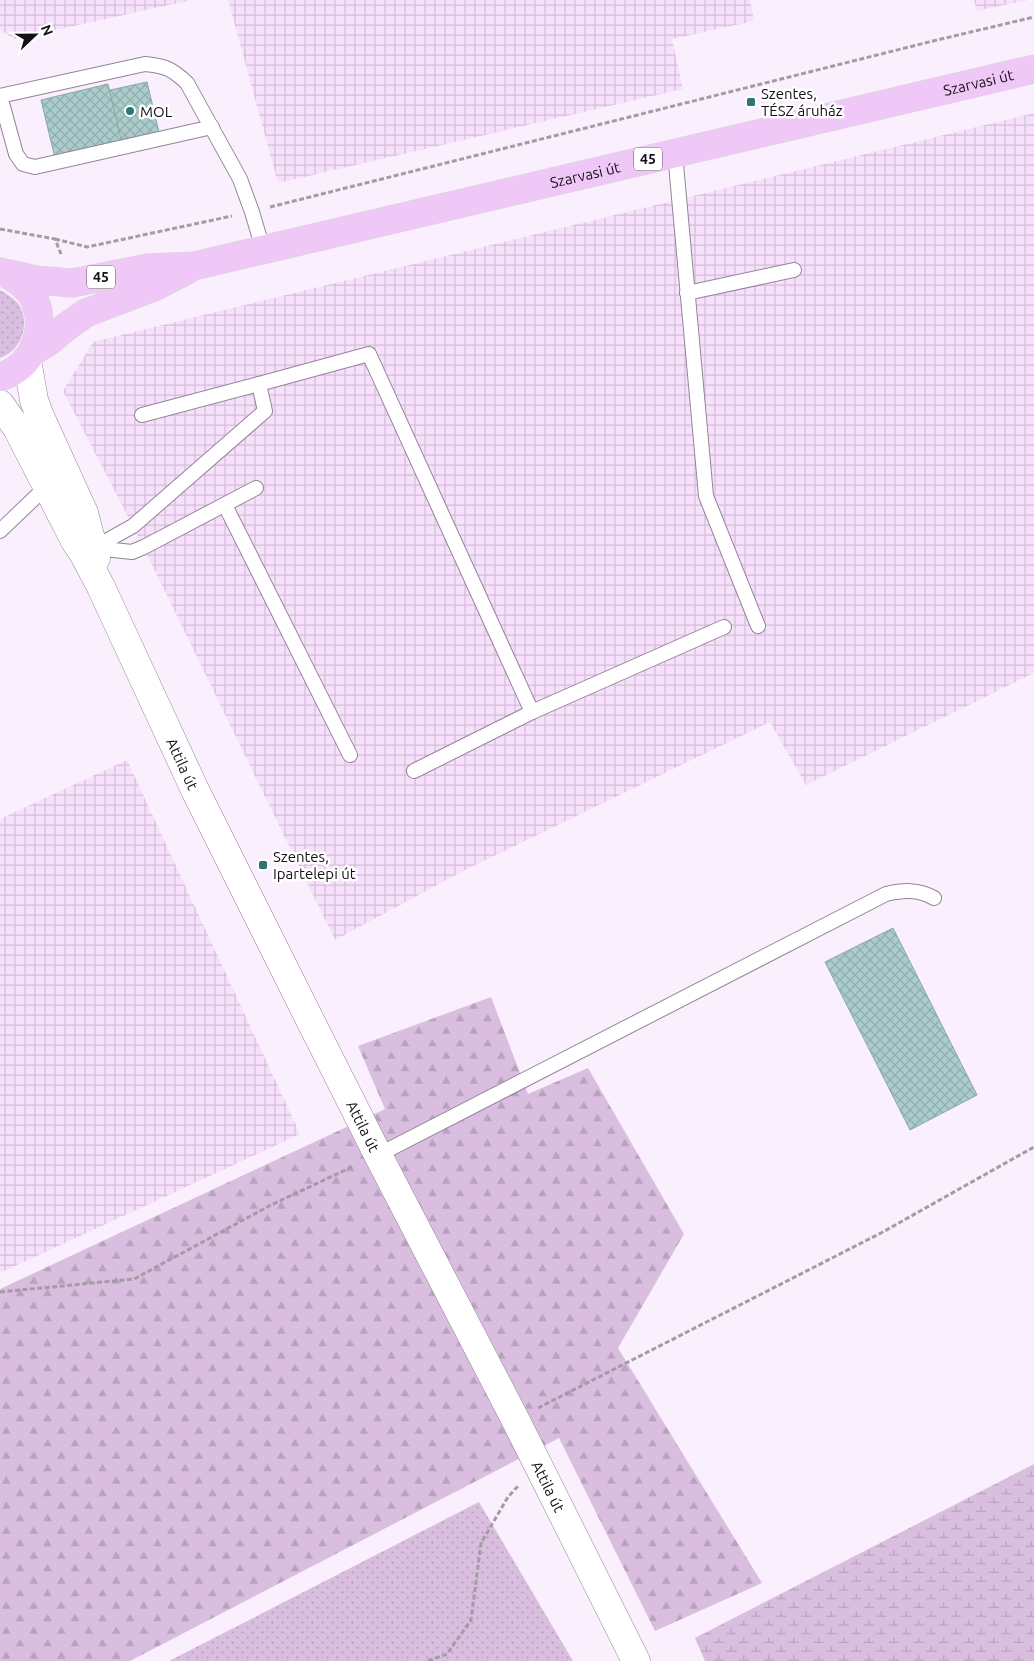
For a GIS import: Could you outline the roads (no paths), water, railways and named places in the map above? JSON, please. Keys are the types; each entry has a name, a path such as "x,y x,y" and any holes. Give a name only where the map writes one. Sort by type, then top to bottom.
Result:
{"main road":[{"name":"Szarvasi út","path":"194,266 1034,69"},
{"name":"45","path":"4,273 36,280 72,283 148,268 194,266"},
{"name":"45","path":"0,377 17,368 66,326 86,313 154,287 194,266"},
{"name":"45","path":"4,273 21,283 31,294 37,308 40,322 38,337 30,355"},
{"name":"Attila út","path":"30,355 34,400 84,513 89,550 101,587 199,799 378,1155 515,1419 636,1661"},
{"name":"Attila út","path":"0,404 17,428 75,542 89,550"}],"lane":[{"path":"212,127 35,166 23,164 16,154 0,96 145,64 160,65 174,71 186,83 212,127 240,179 263,249"},
{"path":"675,153 706,496 758,626"},
{"path":"687,293 794,270"},
{"path":"142,415 369,354 532,712"},
{"path":"89,550 133,526 265,411 259,384"},
{"path":"0,531 46,486"},
{"path":"89,550 132,552 256,488"},
{"path":"225,504 350,755"},
{"path":"414,771 532,712 724,627"},
{"path":"378,1155 886,894 899,891 916,891 934,898"}],"place":[{"name":"Szentes, TÉSZ áruház","path":"751,102"},
{"name":"MOL","path":"130,111"},
{"name":"Szentes, Ipartelepi út","path":"263,865"}]}
